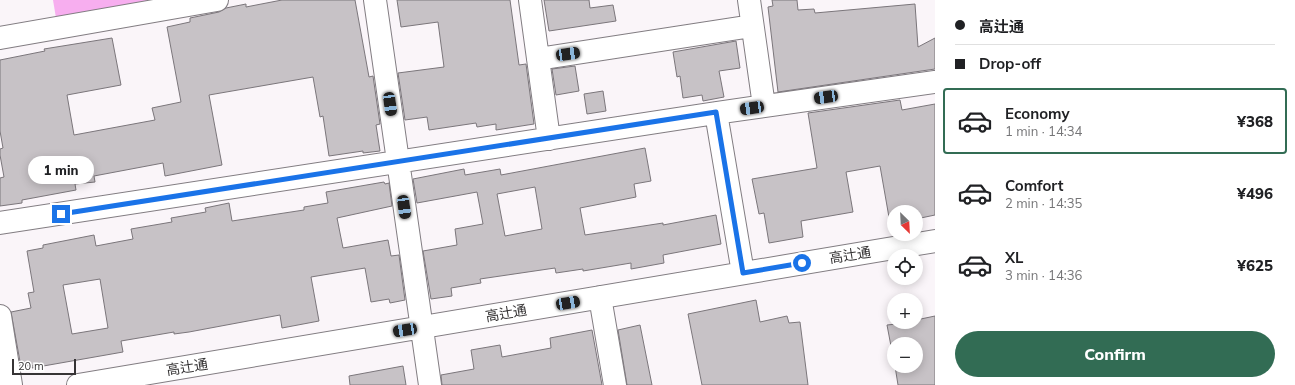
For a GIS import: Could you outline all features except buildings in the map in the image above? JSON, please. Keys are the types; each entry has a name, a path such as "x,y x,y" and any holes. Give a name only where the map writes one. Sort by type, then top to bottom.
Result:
{"street":[{"path":"0,38 217,0"},
{"path":"375,0 430,385"},
{"path":"530,0 549,139"},
{"path":"749,0 764,106"},
{"path":"538,58 752,26"},
{"path":"0,224 398,163 716,112 935,82"},
{"path":"716,112 743,273"},
{"name":"高辻通","path":"78,385 935,241"},
{"path":"600,297 615,385"},
{"path":"0,316 11,385"}],"shaded area":[{"path":"53,0 159,0 56,18"}],"route":[{"path":"61,214 398,163 716,112 743,273 802,263"}]}
